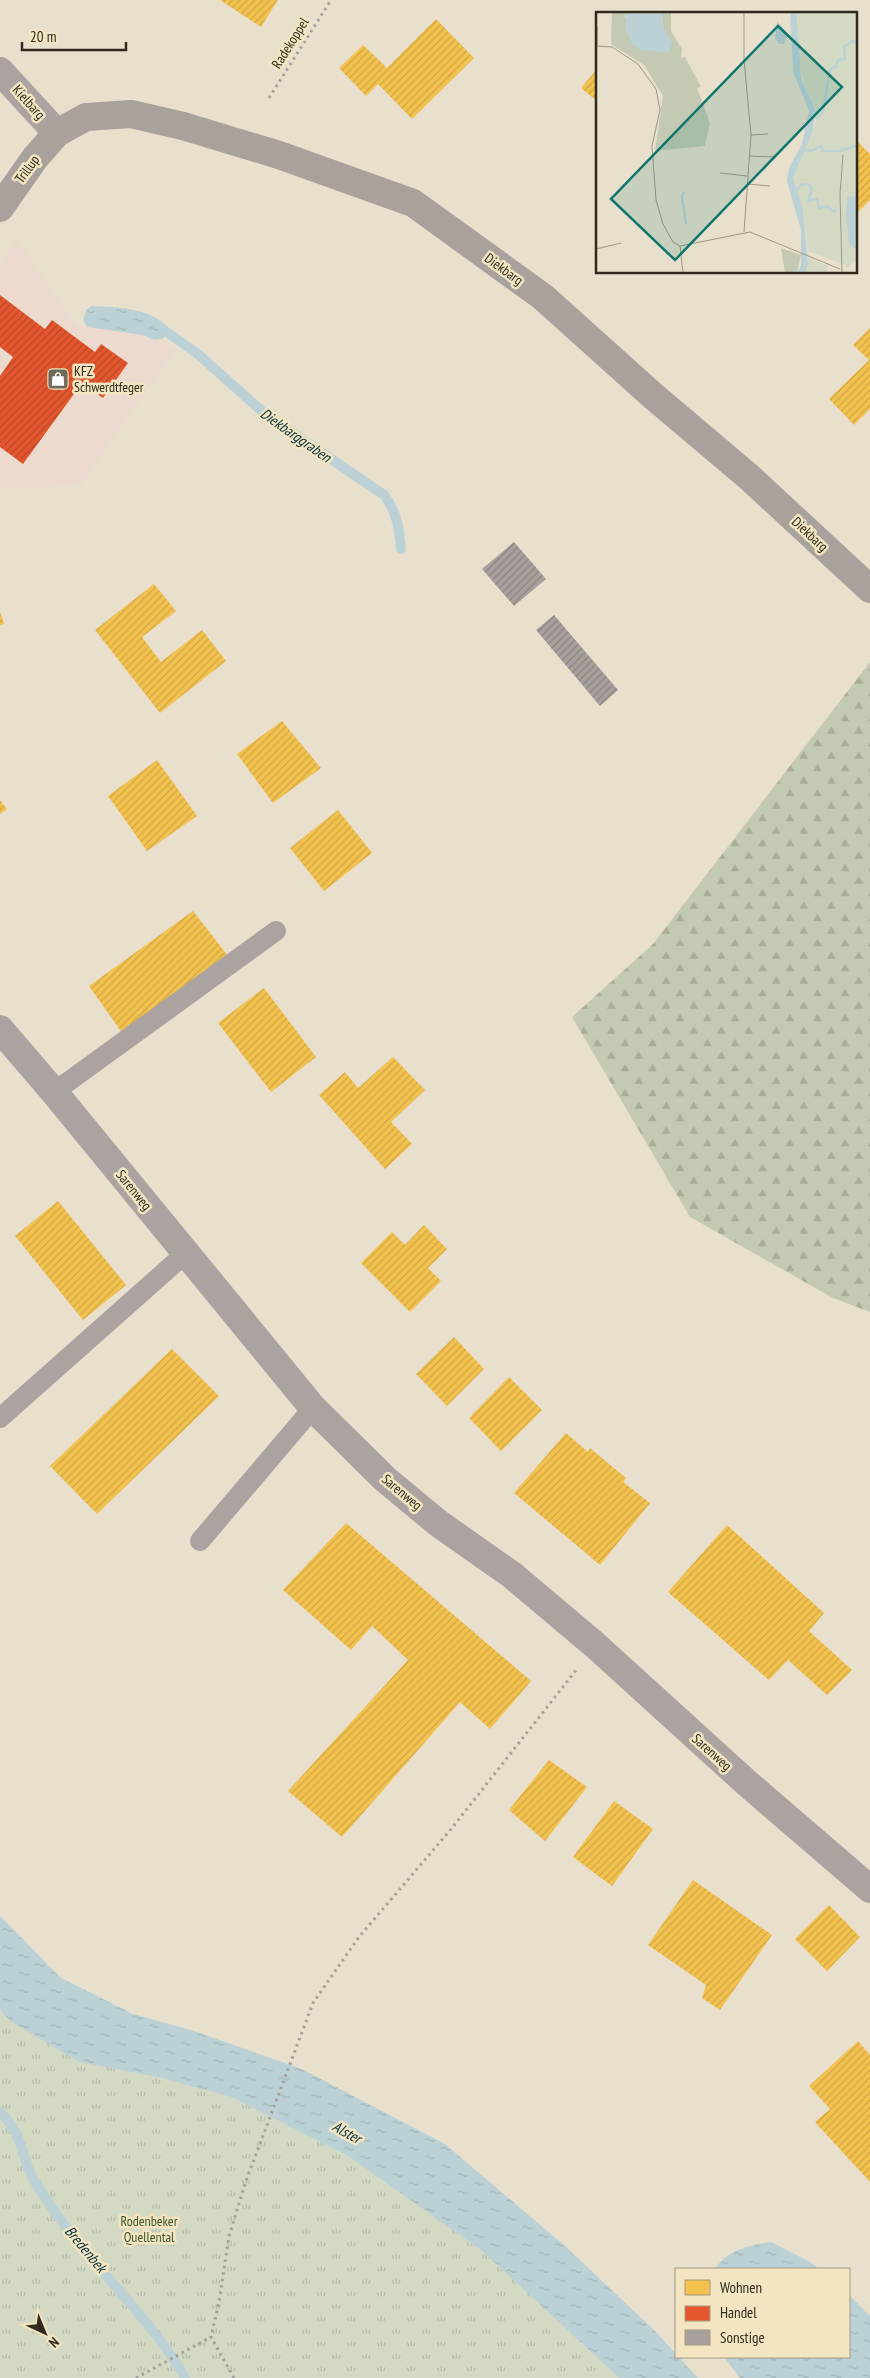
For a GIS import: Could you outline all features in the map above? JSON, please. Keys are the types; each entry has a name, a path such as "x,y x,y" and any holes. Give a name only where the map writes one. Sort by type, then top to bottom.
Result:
{"street":[{"name":"Kielbarg","path":"0,71 57,133"},
{"name":"Diekbarg","path":"57,133 86,117 132,114 183,126 279,155 413,203 543,297 652,395 749,477 870,589"},
{"name":"Trillup","path":"0,208 34,158 57,133"},
{"name":"Sarenweg","path":"2,1034 54,1092 313,1408 385,1479 438,1523 512,1575 595,1645 748,1784 870,1889"}],"lane":[{"path":"54,1092 276,931"},
{"path":"0,1418 186,1253"},
{"path":"200,1541 313,1408"}],"path":[{"name":"Radekoppel","path":"269,98 331,0"},
{"path":"234,2378 211,2337 219,2302 229,2236 246,2181 314,2003 359,1937 452,1828 595,1645"},
{"path":"136,2378 211,2337"}],"shaded area":[{"path":"17,239 76,325 140,332 176,349 81,485 5,489 0,486 0,264"}],"green space":[{"path":"870,662 870,1312 833,1298 690,1217 572,1017 653,944"},
{"name":"Rodenbeker Quellental","path":"0,2010 10,2021 158,2077 231,2097 348,2156 482,2251 619,2378 0,2378"}],"water":[{"path":"92,306 122,308 143,312 161,321 168,327 168,333 162,339 154,340 143,335 87,327 83,320 87,309"},
{"name":"Alster","path":"0,1916 61,1978 133,2014 191,2030 302,2069 445,2144 565,2246 654,2330 675,2353 675,2358 680,2358 698,2378 619,2378 482,2251 348,2156 231,2097 158,2077 79,2062 10,2021 0,2010"},
{"path":"771,2242 818,2268 716,2268 732,2253"},
{"path":"850,2296 870,2316 870,2378 740,2378 725,2358 850,2358"}],"building: Wohnen":[{"path":"220,0 278,0 261,27"},
{"path":"436,19 474,58 412,119 378,84 366,96 339,68 363,45 387,68"},
{"path":"596,70 596,100 581,88"},
{"path":"858,142 870,154 870,200 858,212"},
{"path":"870,328 870,409 854,425 829,399 869,360 853,345"},
{"path":"154,584 176,611 142,637 161,662 202,630 226,661 160,713 95,630"},
{"path":"0,612 4,624 0,625"},
{"path":"282,721 321,768 273,803 237,754"},
{"path":"157,760 197,816 147,851 108,796"},
{"path":"0,800 7,809 0,814"},
{"path":"338,810 372,853 324,891 290,848"},
{"path":"193,911 228,956 123,1034 89,986"},
{"path":"264,988 316,1057 271,1092 218,1023"},
{"path":"393,1057 425,1090 391,1122 412,1144 385,1169 319,1095 345,1072 358,1088"},
{"path":"58,1201 126,1285 83,1320 15,1236"},
{"path":"424,1225 447,1249 428,1268 441,1281 410,1312 361,1263 392,1232 405,1245"},
{"path":"454,1337 484,1369 447,1406 416,1374"},
{"path":"172,1349 219,1396 97,1514 50,1466"},
{"path":"509,1377 542,1410 501,1451 469,1418"},
{"path":"566,1433 588,1452 590,1448 626,1478 623,1482 650,1503 600,1565 514,1493"},
{"path":"346,1523 531,1681 490,1729 460,1702 342,1837 288,1791 408,1660 372,1626 351,1650 283,1590"},
{"path":"727,1525 824,1613 809,1631 852,1670 827,1695 788,1660 769,1680 668,1592"},
{"path":"549,1760 587,1787 545,1841 509,1810"},
{"path":"614,1801 653,1829 612,1886 573,1857"},
{"path":"693,1880 772,1935 720,2010 702,1998 706,1985 648,1945"},
{"path":"829,1905 860,1937 827,1971 795,1939"},
{"path":"858,2041 870,2055 870,2182 815,2122 830,2109 809,2086"}],"building: Handel":[{"name":"KFZ Schwerdtfeger","path":"0,295 45,329 52,320 95,352 101,344 128,363 103,398 82,383 23,464 0,447 0,376 13,357 0,347"}],"building: Sonstige":[{"path":"514,542 546,579 514,606 482,569"},
{"path":"554,615 618,690 600,706 536,630"}],"waterway":[{"name":"Diekbarggraben","path":"168,333 198,354 265,414 384,495 397,520 401,549"},
{"name":"Bredenbek","path":"0,2112 14,2130 30,2173 56,2214 159,2338 185,2378"}],"place":[{"name":"KFZ Schwerdtfeger","path":"58,379"}]}
